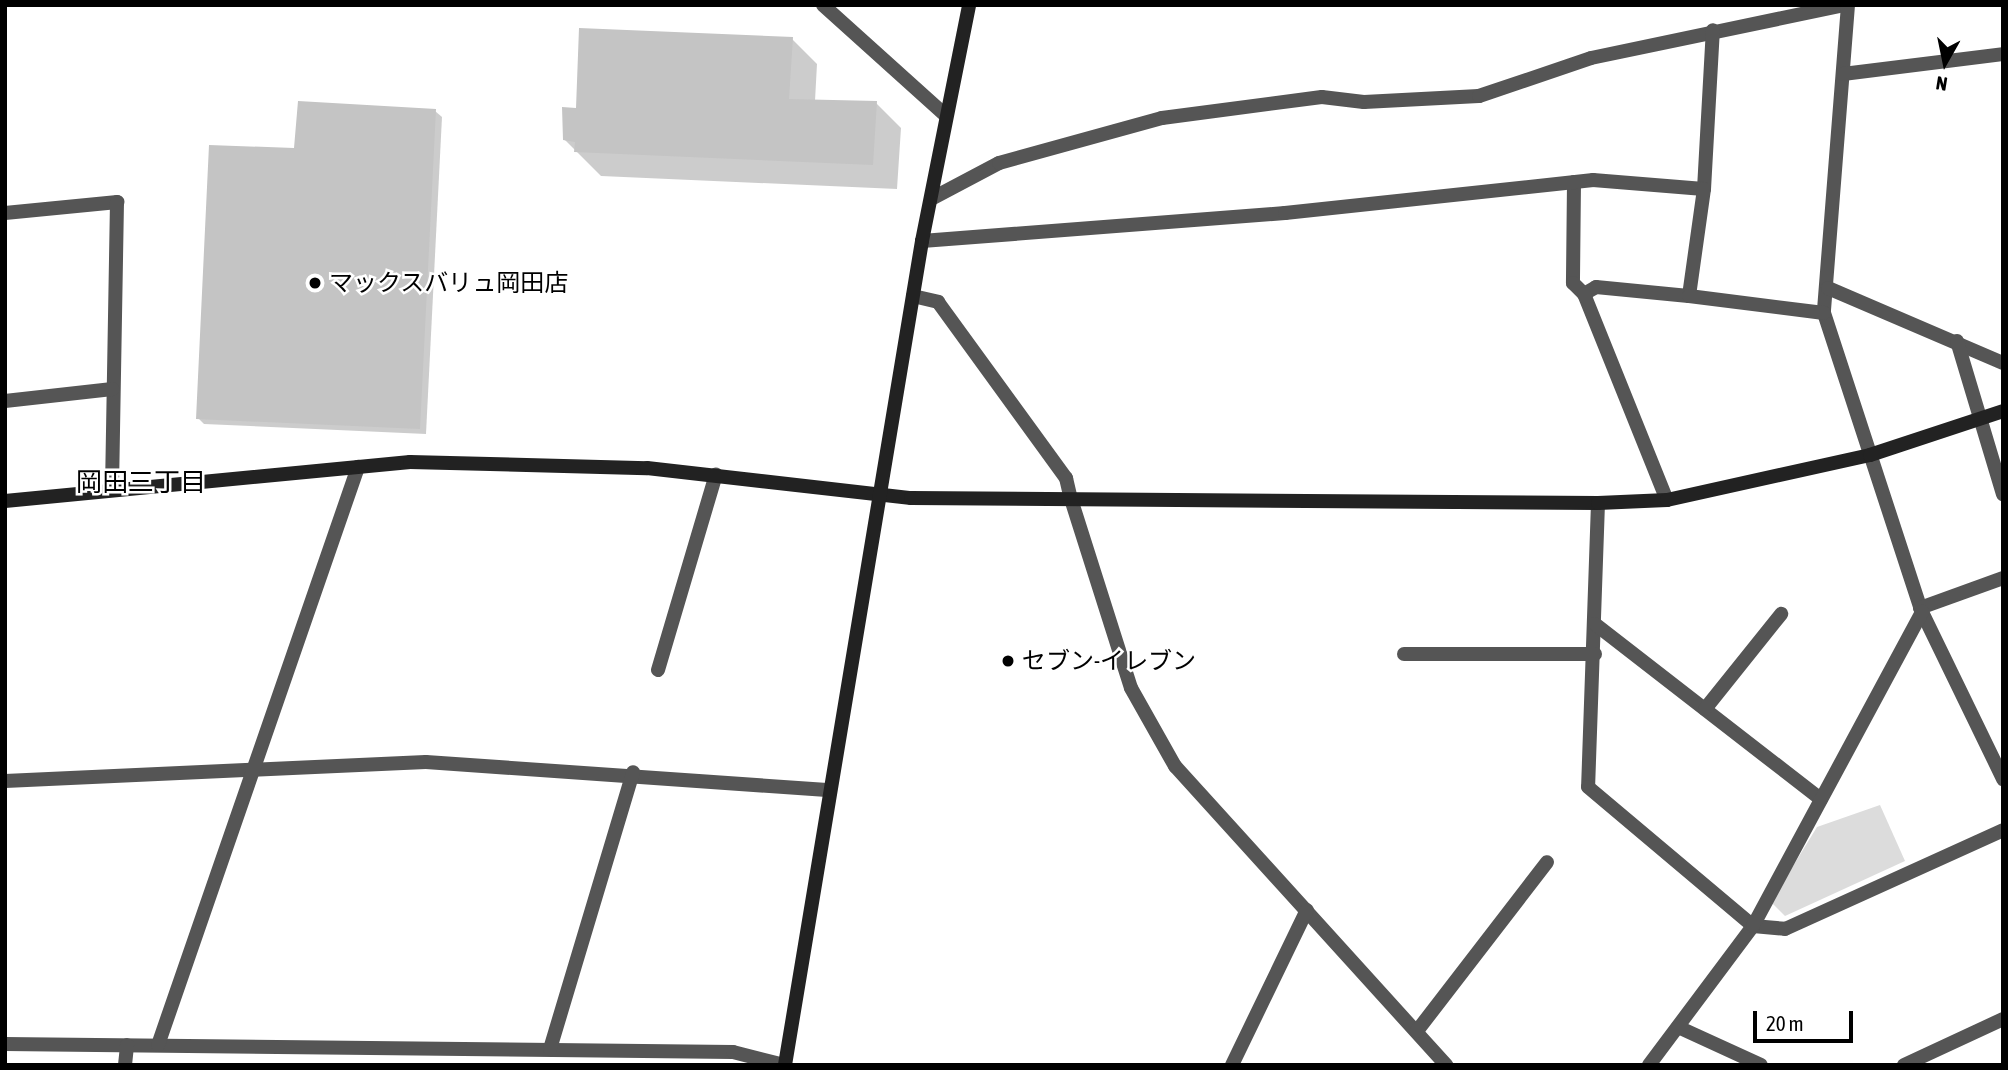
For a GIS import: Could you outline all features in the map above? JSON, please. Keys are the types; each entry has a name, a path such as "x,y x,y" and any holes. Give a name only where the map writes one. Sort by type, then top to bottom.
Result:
{"street":[{"path":"823,5 945,115"},
{"path":"5,1044 158,1045 534,1057 550,1049 733,1052 785,1065 827,790 922,241 969,5"},
{"path":"931,199 999,163 1162,118 1322,97 1377,102 1479,96 1591,58 1713,30 1846,5 1828,288 1824,313 1921,610 2003,779"},
{"path":"1689,296 1704,188 1713,30"},
{"path":"1843,74 2003,54"},
{"path":"922,241 1285,213 1574,182 1704,188"},
{"path":"1574,182 1573,284 1584,294 1667,500"},
{"path":"5,213 117,202 112,486"},
{"path":"1584,294 1596,287 1824,313"},
{"path":"1828,288 2003,363"},
{"path":"913,296 938,302 1066,478 1070,499 1131,688 1175,765 1447,1065"},
{"path":"1956,341 2003,494"},
{"path":"5,401 112,389"},
{"path":"5,501 112,486 410,462 716,474 880,495 1598,503 1667,500 1870,455 2003,411"},
{"path":"158,1045 358,467"},
{"path":"658,670 716,474"},
{"path":"1598,503 1595,654 1588,787 1752,926 1785,929 2003,830"},
{"path":"1649,1065 1752,926 1921,610 2003,578"},
{"path":"1705,709 1781,614"},
{"path":"1595,624 1821,799"},
{"path":"1404,654 1595,654"},
{"path":"5,780 426,761 632,772 827,790"},
{"path":"550,1049 632,772"},
{"path":"1416,1031 1547,862"},
{"path":"1232,1065 1307,910"},
{"path":"1904,1065 2003,1019"},
{"path":"1678,1027 1760,1065"},
{"path":"125,1065 127,1045"}],"shaded area":[{"path":"1880,805 1905,861 1785,916 1771,902 1817,827"}],"building":[{"path":"579,28 793,37 789,99 877,101 873,165 574,152 575,142 563,140 562,107 576,108"},
{"name":"マックスバリュ岡田店","path":"298,101 436,109 420,429 196,419 209,145 294,148"}],"place":[{"name":"マックスバリュ岡田店","path":"315,283"},
{"name":"セブン-イレブン","path":"1008,661"}],"district":[{"name":"岡田三丁目","path":"141,483"}]}
